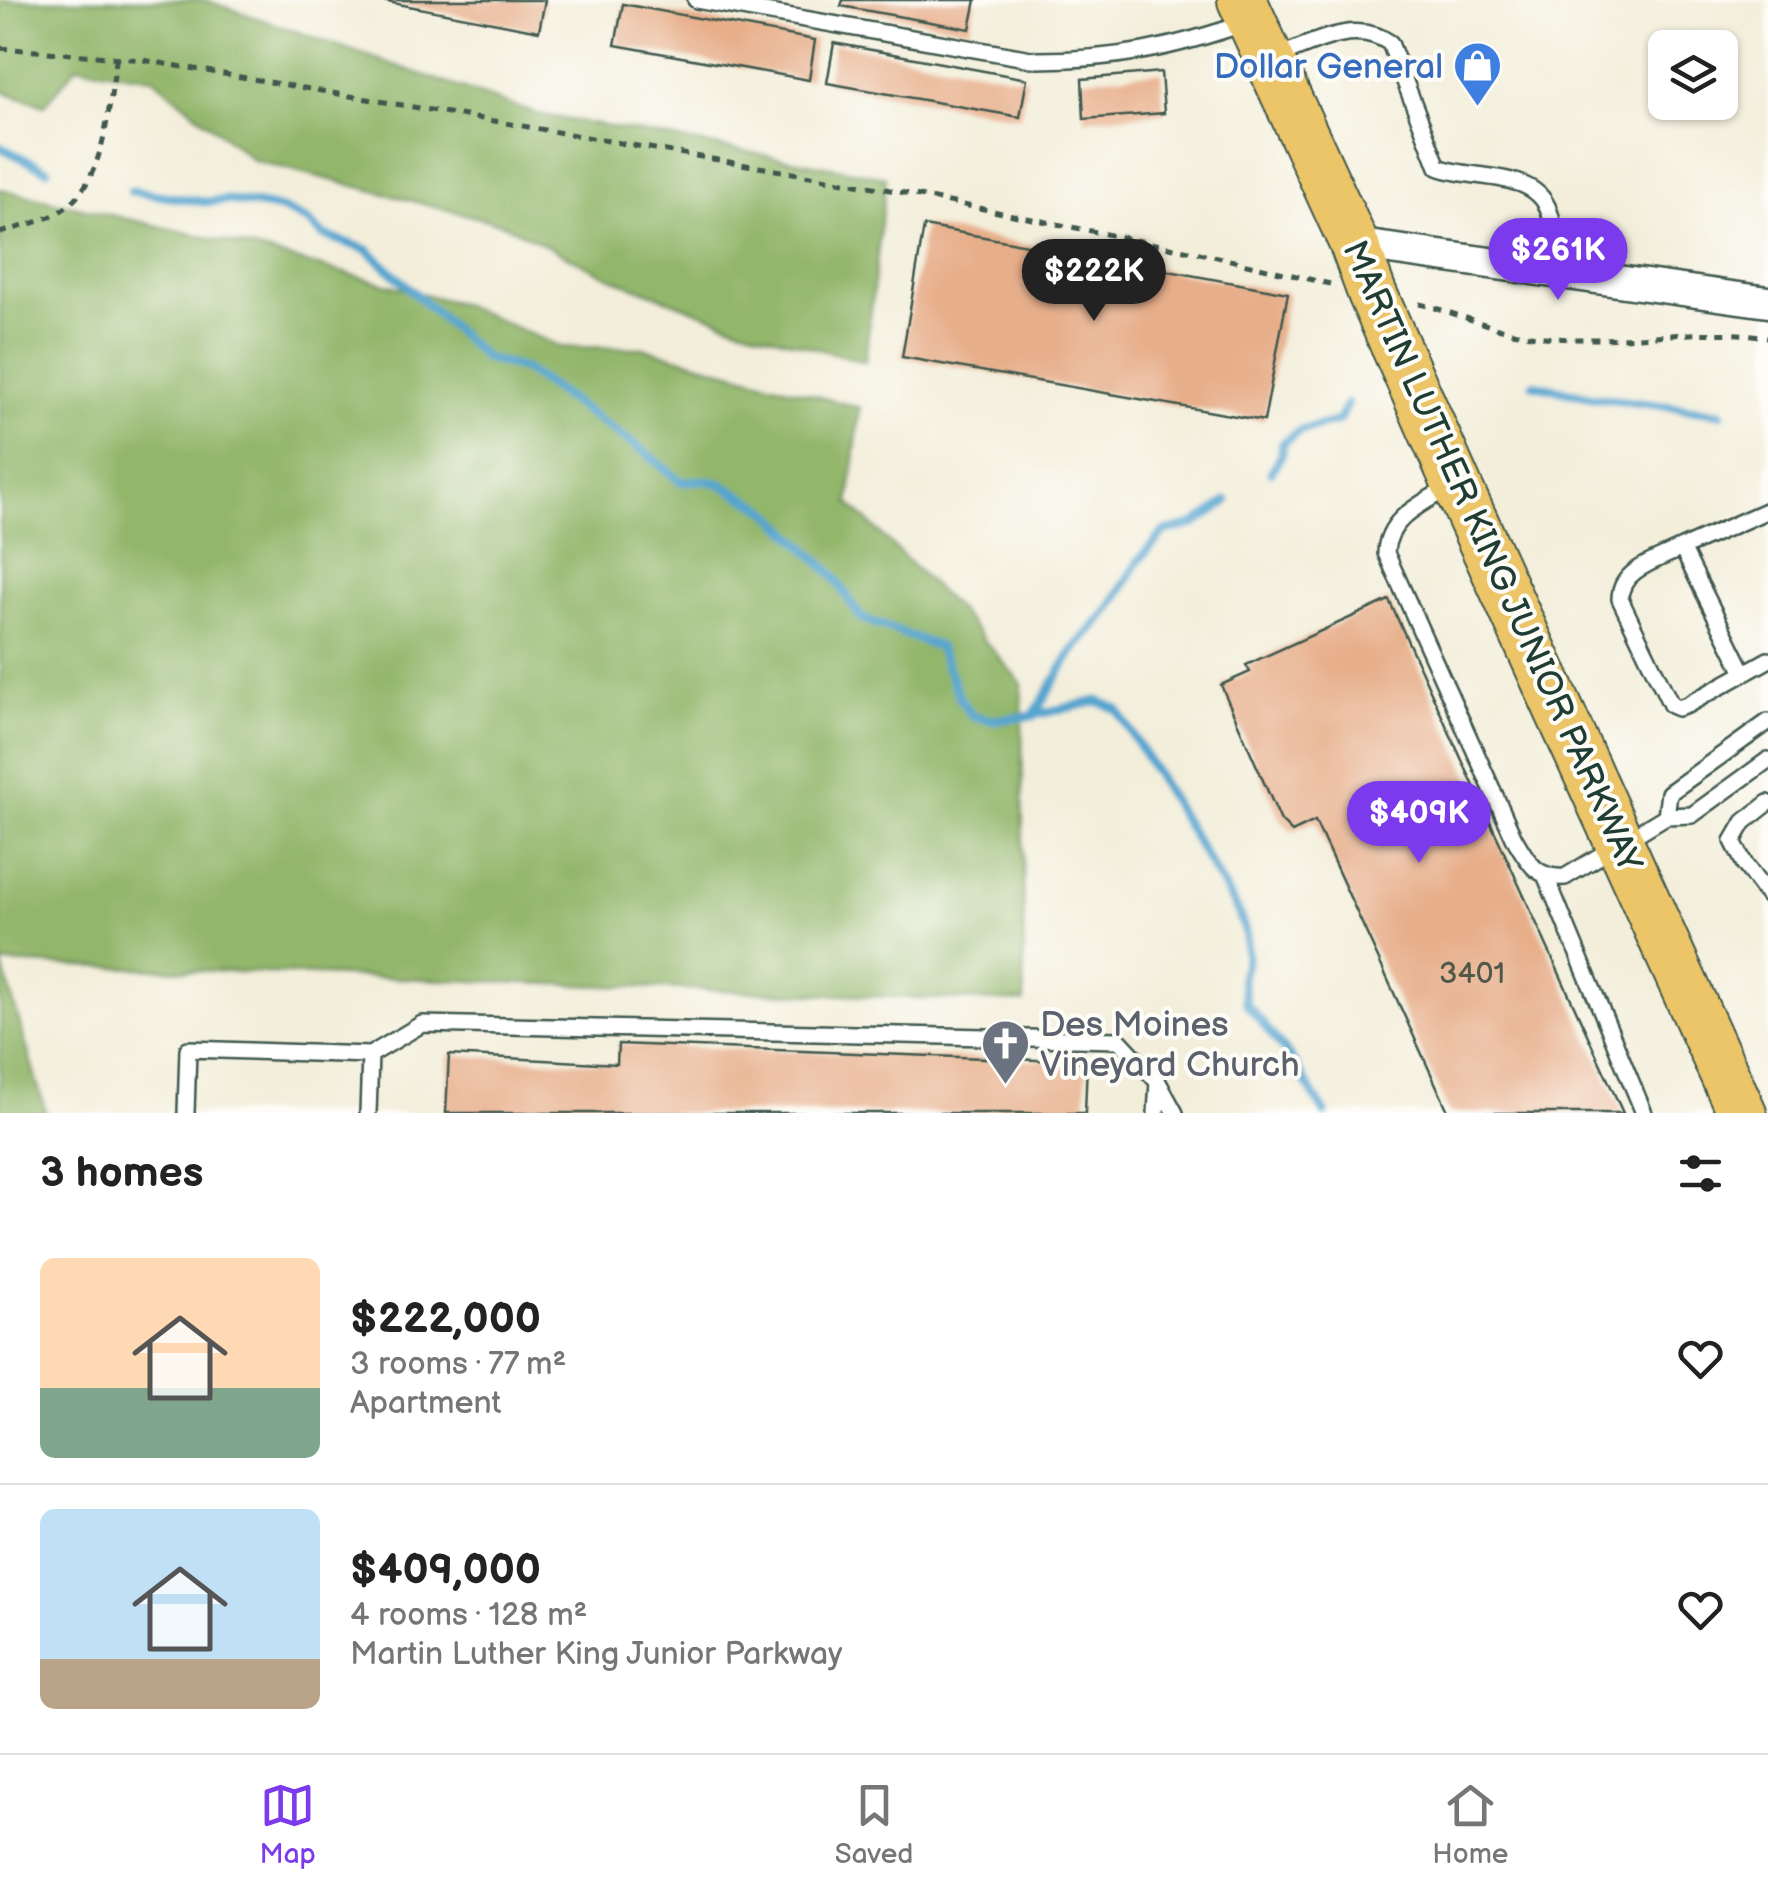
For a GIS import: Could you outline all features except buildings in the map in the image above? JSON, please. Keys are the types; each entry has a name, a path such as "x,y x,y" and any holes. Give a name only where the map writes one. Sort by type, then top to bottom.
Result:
{"main road":[{"name":"MARTIN LUTHER KING JUNIOR PARKWAY","path":"1254,27 1742,1113"}],"street":[{"path":"1354,244 1768,302"}],"lane":[{"path":"696,0 1037,60 1090,60 1145,53 1254,27 1377,34 1390,42 1438,167 1525,184 1540,194 1549,211 1561,273"},
{"path":"1456,483 1392,526 1386,539 1386,553 1514,838 1534,871 1546,877 1565,877 1666,816 1692,814 1768,760"},
{"path":"1768,510 1629,574 1620,585 1620,599 1671,705 1687,705 1768,660"},
{"path":"1682,548 1744,673"},
{"path":"1666,816 1670,793 1768,722"},
{"path":"1768,803 1744,822 1734,840 1745,865 1768,896"},
{"path":"1546,877 1644,1113"},
{"path":"186,1113 188,1049 370,1056 422,1024 1118,1040 1158,1082 1175,1113"},
{"path":"368,1113 370,1056"},
{"path":"1156,1113 1158,1082"}],"path":[{"path":"0,48 116,56 942,199 1372,292 1530,336 1631,340 1721,331 1768,337"},
{"path":"0,233 58,212 81,190 97,155 116,56"}],"green space":[{"path":"0,0 205,0 537,114 886,177 865,362 736,326 609,277 503,224 253,160 153,78 77,66 45,105 0,91"},
{"path":"0,189 239,245 461,304 561,347 644,348 860,408 849,503 959,611 1022,684 1024,1002 2,963 46,1113 0,1113"}],"waterway":[{"path":"0,147 47,170"},
{"path":"131,191 282,209 308,221 323,235 368,250 485,358 524,369 649,455 681,482 719,483 767,510 833,575 861,618 939,647 960,699 972,716 993,720 1033,716 1072,652 1109,610 1139,560 1164,532 1195,524 1227,501"},
{"path":"1533,384 1592,397 1721,413"},
{"path":"1271,472 1282,454 1282,443 1299,431 1338,421 1347,404"},
{"path":"1034,715 1098,701 1117,709 1238,911 1246,934 1247,959 1242,977 1246,1003 1289,1056 1325,1113"}],"place":[{"name":"Dollar General","path":"1478,108"},
{"name":"Des Moines Vineyard Church","path":"1005,1086"}]}
